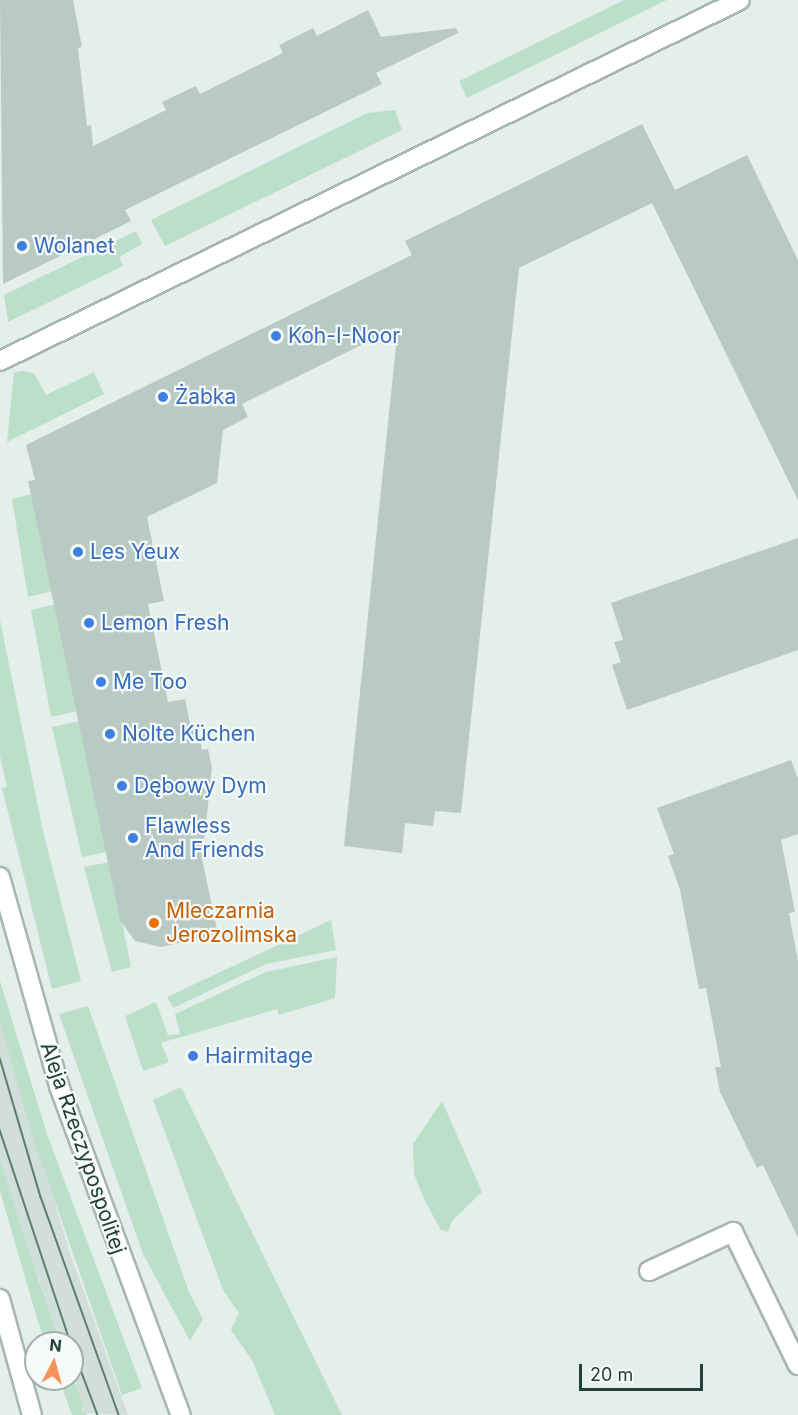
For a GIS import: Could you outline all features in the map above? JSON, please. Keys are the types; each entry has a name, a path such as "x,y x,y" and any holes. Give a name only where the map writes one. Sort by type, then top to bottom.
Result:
{"street":[{"path":"0,361 740,0"},
{"name":"Aleja Rzeczypospolitej","path":"0,877 59,1086 180,1415"},
{"path":"650,1271 733,1232 798,1365"},
{"path":"0,1299 32,1415"}],"shaded area":[{"path":"0,1022 70,1253 128,1415 82,1413 84,1407 78,1391 84,1391 84,1331 57,1331 0,1161"}],"green space":[{"path":"624,0 667,0 467,98 459,81"},
{"path":"395,110 402,130 165,246 151,220 367,113"},
{"path":"136,231 142,244 119,257 123,266 8,322 4,295"},
{"path":"21,371 34,373 46,395 94,372 104,394 7,442 14,373"},
{"path":"32,494 53,591 28,597 12,499"},
{"path":"56,604 78,711 51,717 31,610"},
{"path":"0,620 43,831 81,981 52,989 2,788 7,787 0,756"},
{"path":"80,721 107,852 82,857 52,727"},
{"path":"110,862 131,967 112,972 84,867"},
{"path":"331,920 336,950 266,964 173,1008 167,997"},
{"path":"337,957 335,998 279,1015 277,1009 161,1043 169,1062 143,1071 125,1016 156,1002 168,1035 180,1034 175,1014 266,972"},
{"path":"0,981 47,1134 142,1388 122,1395 32,1135 0,1022"},
{"path":"88,1006 189,1292 203,1319 190,1341 143,1254 59,1014"},
{"path":"181,1087 342,1415 275,1415 252,1360 231,1330 239,1313 223,1290 153,1100"},
{"path":"442,1101 482,1192 452,1221 448,1232 441,1230 425,1201 414,1174 413,1144"},
{"path":"0,1161 57,1331 41,1331 0,1191"},
{"path":"63,1391 78,1391 84,1407 81,1410 87,1415 72,1415"}],"building":[{"path":"0,0 73,0 82,47 78,48 87,126 91,125 93,146 166,110 162,102 196,86 200,94 283,53 279,45 313,28 317,36 368,10 381,37 456,28 458,33 376,73 382,84 125,210 131,221 3,284"},
{"path":"642,124 675,190 747,155 798,260 798,500 652,203 519,268 461,813 435,811 433,826 405,823 402,853 344,846 398,327 242,404 248,417 223,430 217,483 147,517 164,601 148,604 168,702 185,699 191,729 197,727 202,750 208,749 212,768 202,859 218,934 161,947 135,941 120,920 28,481 35,480 26,445 412,255 405,241"},
{"path":"798,538 798,650 627,710 612,665 621,662 614,642 623,640 611,603"},
{"path":"791,760 798,779 798,834 781,840 795,912 789,913 798,961 798,1238 763,1165 757,1168 720,1092 715,1067 721,1067 706,988 699,989 680,890 668,856 674,854 657,808"}],"tram line":[{"path":"0,1058 41,1197 119,1415"},
{"path":"0,1130 67,1331"},
{"path":"84,1378 98,1415"}],"place":[{"name":"Wolanet","path":"22,246"},
{"name":"Koh-I-Noor","path":"276,336"},
{"name":"Żabka","path":"163,397"},
{"name":"Les Yeux","path":"78,552"},
{"name":"Lemon Fresh","path":"89,623"},
{"name":"Me Too","path":"101,682"},
{"name":"Nolte Küchen","path":"110,734"},
{"name":"Dębowy Dym","path":"122,786"},
{"name":"Flawless And Friends","path":"133,838"},
{"name":"Mleczarnia Jerozolimska","path":"154,923"},
{"name":"Hairmitage","path":"193,1056"}]}
